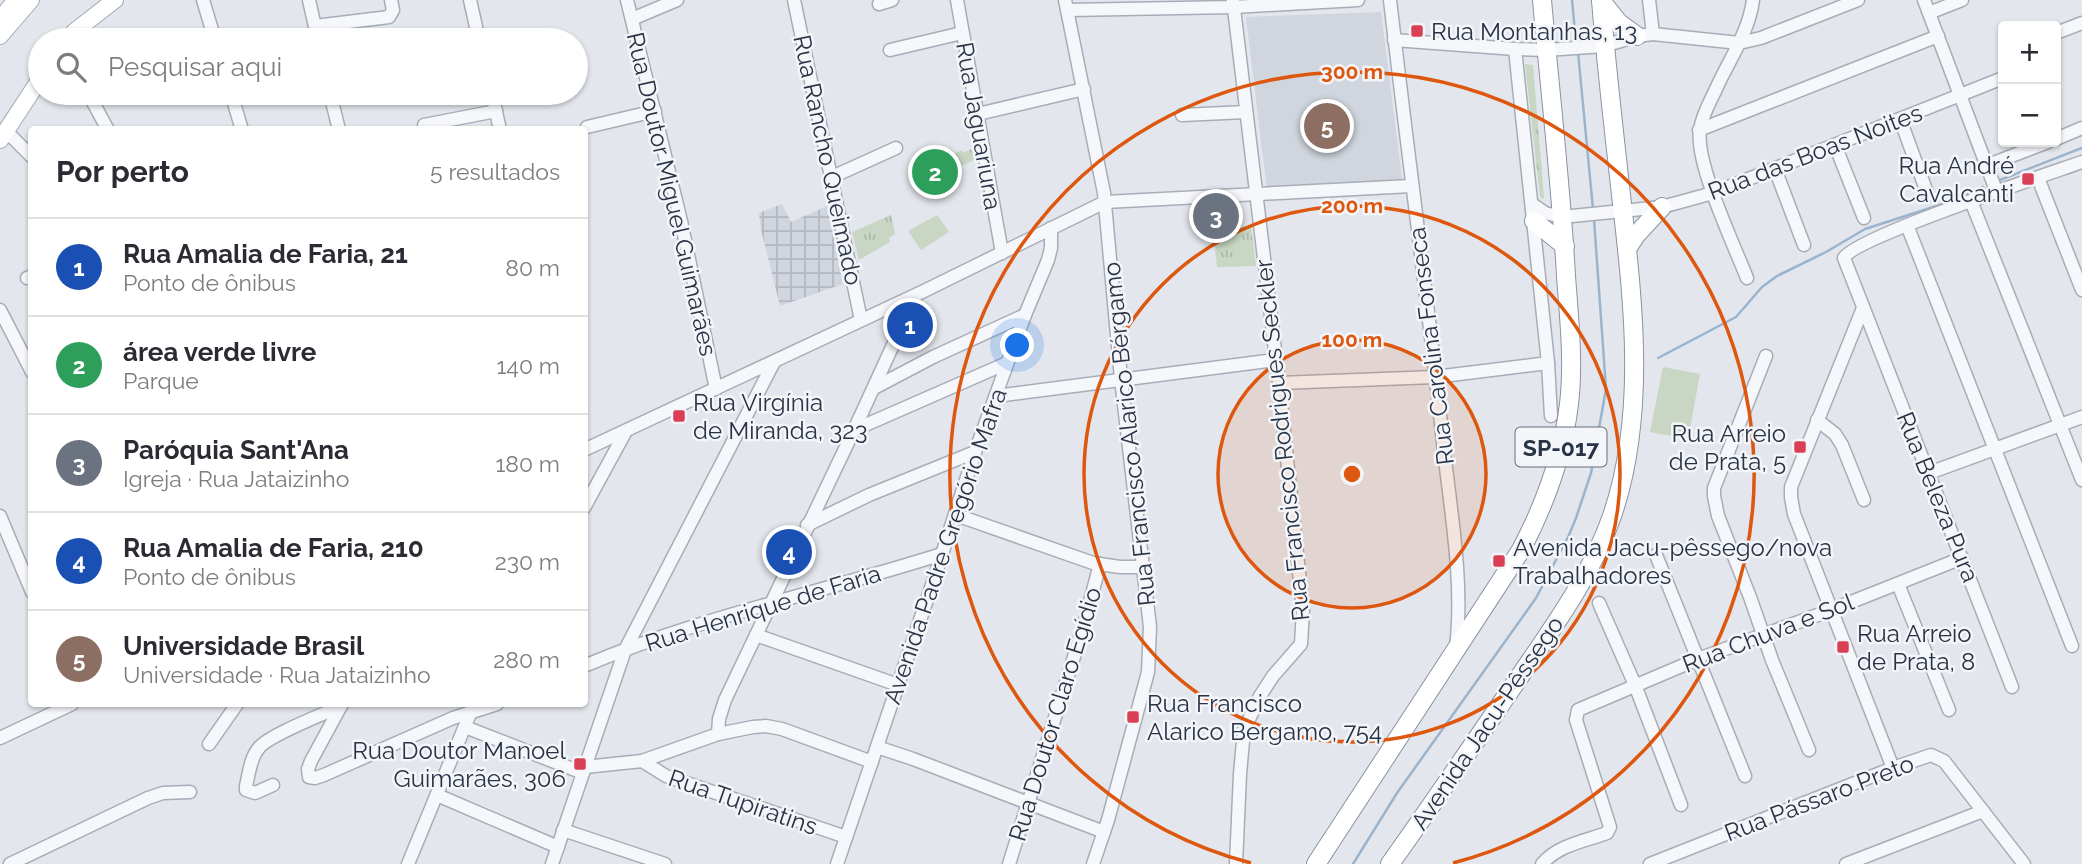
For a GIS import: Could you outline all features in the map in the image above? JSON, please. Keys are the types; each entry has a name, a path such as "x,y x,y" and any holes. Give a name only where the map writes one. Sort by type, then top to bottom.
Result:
{"highway":[{"name":"SP-017","path":"1316,864 1521,550 1551,484 1562,442 1569,404 1571,362 1565,246 1567,217 1551,49 1542,0"},
{"path":"1601,1 1619,23 1645,35"},
{"name":"Avenida Jacu-Pêssego","path":"1390,864 1560,617 1590,566 1612,515 1628,449 1632,416 1633,333 1627,249 1617,213 1601,46 1601,1"},
{"path":"1627,249 1662,207"},
{"path":"1533,213 1565,246"}],"main road":[{"path":"0,19 16,0"},
{"path":"0,36 31,0"},
{"path":"79,28 116,0"},
{"path":"3,135 28,97"}],"street":[{"path":"203,0 211,28"},
{"path":"309,0 315,26 389,16 393,10 391,0"},
{"path":"470,0 476,28"},
{"name":"Rua Doutor Miguel Guimarães","path":"627,0 681,220 716,389"},
{"path":"632,19 677,0"},
{"name":"Rua Rancho Queimado","path":"794,0 861,320"},
{"name":"Rua Jaguariuna","path":"957,0 1002,253"},
{"path":"1066,5 1358,0"},
{"name":"Rua Carolina Fonseca","path":"1390,0 1458,586 1455,651"},
{"path":"1645,35 1649,0"},
{"path":"1747,278 1713,193 1699,130 1706,108 1749,20 1753,0"},
{"path":"1394,40 1515,50 1601,46 1645,35 1739,43 1761,38 1858,0"},
{"path":"1924,0 1997,193"},
{"path":"1929,13 1962,0"},
{"name":"Rua Francisco Rodrigues Seckler","path":"1233,3 1279,383 1303,610 1301,644 1273,676 1244,730 1236,864"},
{"name":"Rua Francisco Alarico Bérgamo","path":"1066,5 1105,202 1121,379 1150,627 1147,672 1093,864"},
{"path":"2061,31 2082,23"},
{"path":"890,50 962,33"},
{"path":"1699,130 1938,36"},
{"path":"1515,50 1548,363 1550,416"},
{"name":"Rua das Boas Noites","path":"1617,213 1662,207 1713,193 1998,80"},
{"path":"978,114 1084,89"},
{"path":"94,105 106,126"},
{"path":"235,105 241,126"},
{"path":"333,105 338,126"},
{"path":"495,105 499,126"},
{"path":"424,125 496,111"},
{"path":"588,127 655,111"},
{"path":"1182,115 1246,112"},
{"path":"1900,119 1928,195"},
{"path":"2061,137 2082,128"},
{"path":"3,135 28,154"},
{"path":"1835,145 1864,218"},
{"path":"1988,165 2035,147"},
{"path":"832,177 896,148"},
{"path":"2072,646 1907,225 2082,162"},
{"path":"1775,169 1804,246"},
{"path":"2038,178 2082,290"},
{"path":"588,448 916,295 1105,202 1412,186"},
{"path":"1971,201 2082,480"},
{"path":"1533,213 1567,217 1617,213"},
{"name":"Rua Beleza Pura","path":"1907,225 1863,244 1846,254 1845,261 2012,687"},
{"name":"Avenida Padre Gregório Mafra","path":"837,864 975,452 1048,260 1051,228"},
{"path":"718,734 721,710 916,295"},
{"path":"1863,308 1791,487 1791,497 1794,514 1894,768"},
{"path":"0,310 28,364"},
{"path":"874,388 933,357 1025,315"},
{"path":"1766,356 1714,488 1714,496 1718,516 1809,750"},
{"path":"996,396 1275,360"},
{"path":"552,864 625,650 774,362"},
{"path":"854,430 1007,363"},
{"path":"1279,383 1435,377 1548,363"},
{"path":"1929,473 2082,417"},
{"path":"1817,420 1835,434 1842,445 1864,500"},
{"path":"588,501 626,431"},
{"path":"807,525 869,495 975,452"},
{"path":"956,514 1100,564 1143,567"},
{"path":"0,516 28,576"},
{"name":"Rua Henrique de Faria","path":"588,664 771,603 942,554"},
{"path":"1656,555 1745,776"},
{"name":"Rua Chuva e Sol","path":"1542,864 1559,850 1607,833 1610,827 1576,720 1576,712 1584,706 1698,659 1962,558"},
{"name":"Rua Doutor Claro Egídio","path":"1009,864 1083,628 1100,564"},
{"path":"1898,584 1949,710"},
{"path":"1599,603 1635,685 1681,805"},
{"path":"757,635 898,685"},
{"path":"0,737 65,707"},
{"path":"209,744 235,707"},
{"path":"273,785 255,793 246,790 253,758 259,747 275,736 336,707"},
{"path":"340,707 311,761 307,772 309,777 324,775 473,708"},
{"path":"408,864 473,708"},
{"path":"465,727 584,770 642,761 718,734 771,726 872,762"},
{"path":"877,747 1104,832"},
{"name":"Rua Pássaro Preto","path":"1650,864 1928,756 1944,761 2024,864"},
{"name":"Rua Tupiratins","path":"642,761 666,776 846,837"},
{"path":"10,864 148,798 163,793 190,792"},
{"path":"437,795 558,847"},
{"path":"1853,863 1983,811"},
{"path":"564,830 665,864"}],"shaded area":[{"path":"1381,12 1402,179 1267,190 1246,17"},
{"path":"782,204 791,222 827,206 843,284 780,306 759,213"}],"green space":[{"path":"1525,64 1533,65 1544,199 1540,197"},
{"path":"971,149 976,159 913,189 911,177 931,168 931,164 962,150 963,153"},
{"path":"891,215 895,234 889,238 890,242 859,260 852,232"},
{"path":"937,215 949,232 921,250 908,231"},
{"path":"1251,226 1256,266 1217,267 1214,238 1222,238 1221,230 1230,227"},
{"path":"1663,367 1700,374 1688,439 1650,432"}],"waterway":[{"path":"1572,0 1576,42"},
{"path":"1578,52 1593,209"},
{"path":"2000,180 2082,148"},
{"path":"1658,358 1736,317 1762,287 1777,276 1865,229 1958,199 1983,187"},
{"path":"1353,864 1397,793 1536,598 1576,518 1591,473 1606,389 1594,219"}],"place":[{"name":"Rua Montanhas, 13","path":"1417,31"},
{"name":"Universidade Brasil","path":"1327,126"},
{"name":"área verde livre","path":"935,172"},
{"name":"Rua André Cavalcanti","path":"2028,179"},
{"name":"Paróquia Sant'Ana","path":"1216,216"},
{"name":"Rua Amalia de Faria, 21","path":"910,325"},
{"name":"Rua Virgínia de Miranda, 323","path":"679,416"},
{"name":"Rua Arreio de Prata, 5","path":"1800,447"},
{"name":"Rua Amalia de Faria, 210","path":"789,552"},
{"name":"Avenida Jacu-pêssego/nova Trabalhadores","path":"1499,561"},
{"name":"Rua Arreio de Prata, 8","path":"1843,647"},
{"name":"Rua Francisco Alarico Bergamo, 754","path":"1133,717"},
{"name":"Rua Doutor Manoel Guimarães, 306","path":"580,764"}]}
